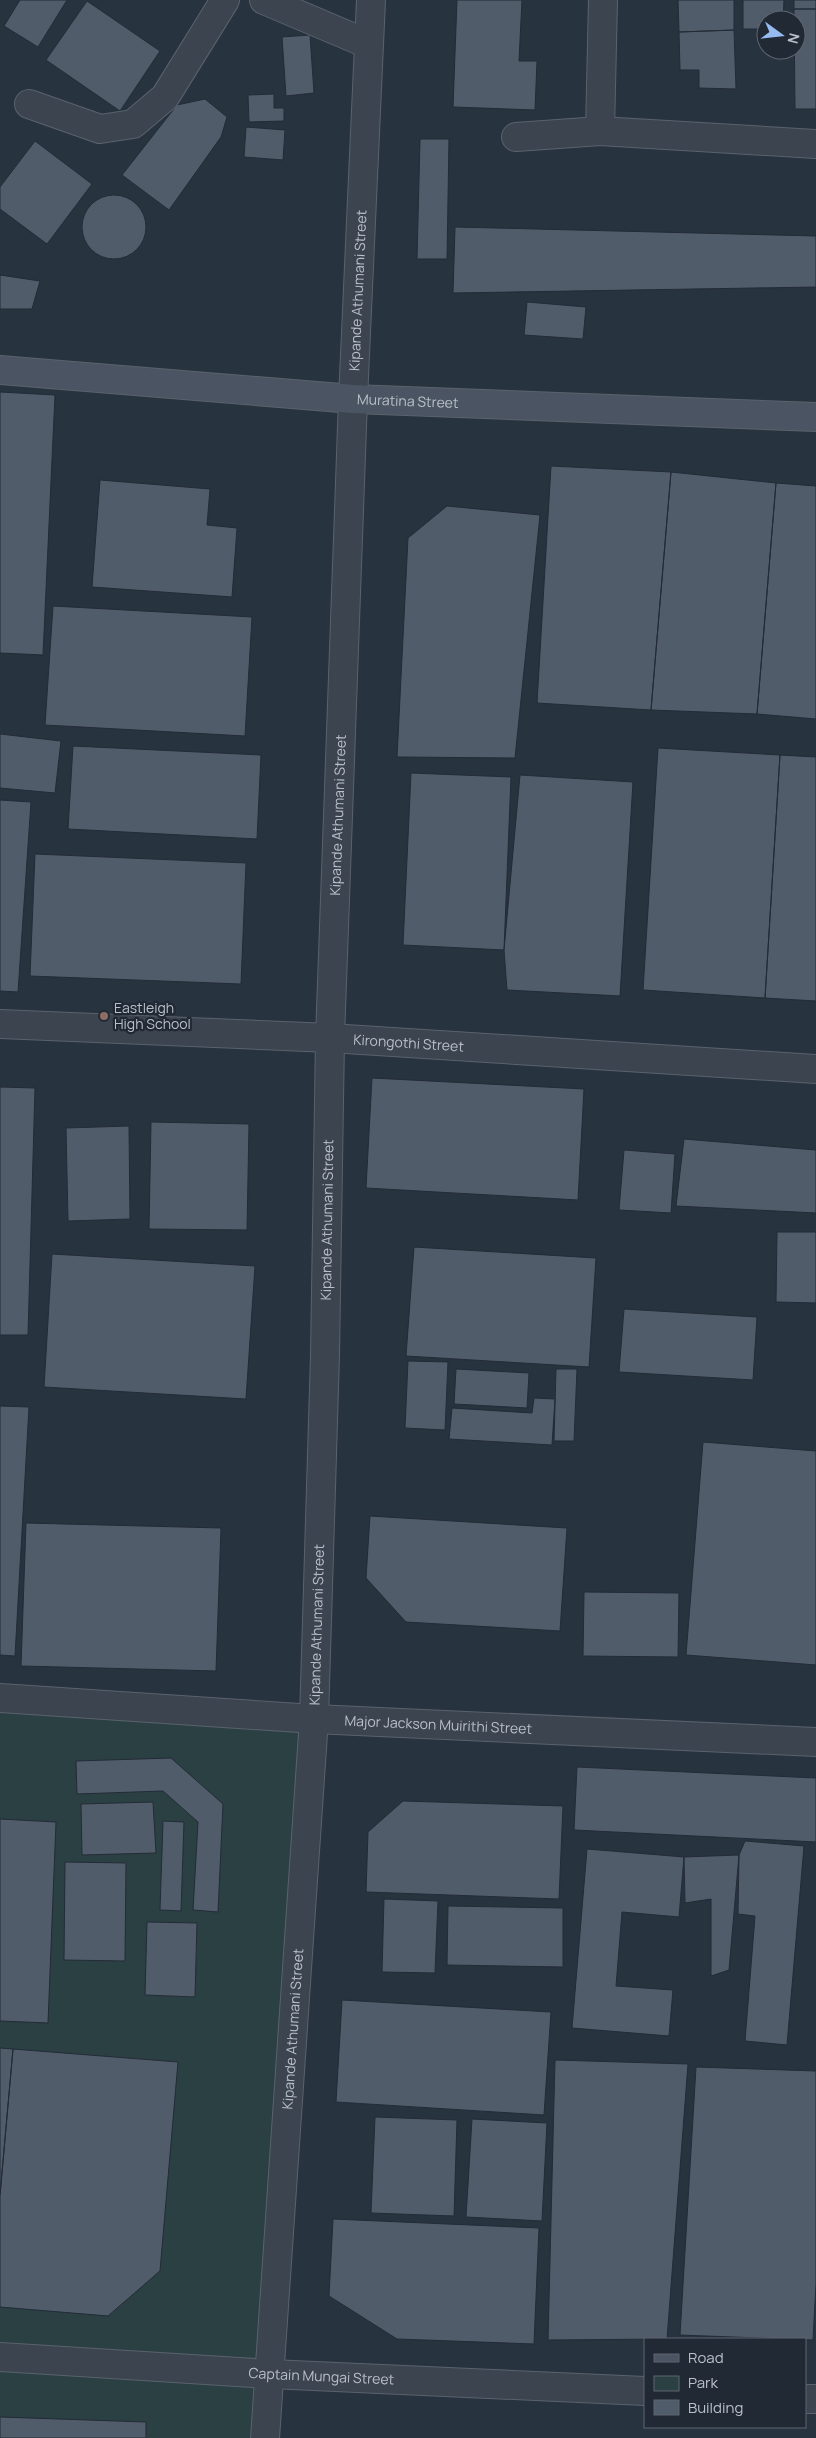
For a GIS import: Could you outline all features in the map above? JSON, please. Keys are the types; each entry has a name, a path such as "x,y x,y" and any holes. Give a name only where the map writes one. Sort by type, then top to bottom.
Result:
{"main road":[{"name":"Muratina Street","path":"0,370 353,399 816,417"}],"street":[{"path":"29,104 100,129 133,124 165,97 225,0"},
{"path":"264,0 368,44"},
{"name":"Kipande Athumani Street","path":"265,2438 314,1719 325,1355 330,1038 353,399 371,0"},
{"path":"600,131 603,0"},
{"path":"516,137 600,131 816,144"},
{"name":"Kirongothi Street","path":"0,1024 330,1038 816,1069"},
{"name":"Major Jackson Muirithi Street","path":"0,1698 314,1719 816,1742"},
{"name":"Captain Mungai Street","path":"0,2357 270,2374 644,2391"}],"green space":[{"path":"0,1696 314,1719 265,2438 0,2438"}],"building":[{"path":"20,0 67,0 38,47 4,26"},
{"path":"457,0 522,0 519,61 537,61 535,110 453,107"},
{"path":"678,0 734,0 734,30 679,32"},
{"path":"743,0 784,0 784,10 756,10 756,29 743,29"},
{"path":"794,0 816,0 816,9 794,9"},
{"path":"87,1 160,51 120,111 46,60"},
{"path":"816,9 816,109 795,109 795,60 806,60 806,10 794,10"},
{"path":"734,30 736,89 699,88 699,70 680,70 679,32"},
{"path":"310,35 314,93 286,96 282,37"},
{"path":"274,94 274,108 284,108 284,121 249,122 248,95"},
{"path":"205,99 227,117 221,137 169,210 122,175 177,105"},
{"path":"246,127 285,130 283,160 244,157"},
{"path":"420,139 449,139 447,259 417,259"},
{"path":"35,141 92,184 47,244 0,209 0,187"},
{"path":"114,195 126,197 137,204 144,215 146,227 144,239 137,250 126,257 114,259 102,257 91,250 84,239 82,227 84,215 91,204 102,197"},
{"path":"455,227 816,236 816,287 453,293"},
{"path":"0,275 40,281 32,309 0,309"},
{"path":"527,302 586,307 583,339 524,335"},
{"path":"0,392 55,395 43,655 0,653"},
{"path":"551,466 671,472 651,710 537,703"},
{"path":"671,472 776,483 757,714 651,710"},
{"path":"100,480 210,489 207,525 237,528 232,597 92,587"},
{"path":"776,483 816,486 816,719 757,714"},
{"path":"447,506 540,515 515,758 397,757 408,538"},
{"path":"53,606 252,617 245,736 45,725"},
{"path":"0,734 61,741 55,793 0,788"},
{"path":"73,746 261,755 257,839 68,829"},
{"path":"658,748 780,755 765,998 643,990"},
{"path":"780,755 816,757 816,1001 765,998"},
{"path":"411,773 511,777 504,950 403,945"},
{"path":"520,775 633,782 620,996 507,990 504,950"},
{"path":"0,800 31,802 18,992 0,991"},
{"path":"35,854 246,863 241,984 30,976"},
{"path":"372,1078 584,1089 578,1200 366,1188"},
{"path":"0,1087 35,1088 28,1335 0,1335"},
{"path":"151,1122 249,1124 247,1230 149,1229"},
{"path":"129,1126 130,1219 68,1221 66,1128"},
{"path":"684,1139 816,1150 816,1213 676,1206"},
{"path":"624,1150 675,1154 671,1213 619,1210"},
{"path":"777,1232 816,1232 816,1303 776,1302"},
{"path":"414,1247 596,1258 589,1367 406,1356"},
{"path":"52,1254 255,1266 246,1399 44,1387"},
{"path":"624,1309 757,1317 753,1380 619,1372"},
{"path":"408,1361 448,1362 445,1430 405,1428"},
{"path":"456,1369 529,1373 527,1408 454,1404"},
{"path":"556,1369 577,1369 574,1441 554,1441"},
{"path":"534,1398 555,1399 552,1445 449,1439 452,1408 532,1413"},
{"path":"0,1406 29,1407 15,1656 0,1655"},
{"path":"703,1442 816,1451 816,1665 686,1655"},
{"path":"370,1516 567,1528 560,1631 406,1622 366,1578"},
{"path":"26,1523 221,1528 216,1671 21,1666"},
{"path":"584,1592 679,1593 678,1657 583,1656"},
{"path":"171,1758 223,1804 218,1912 193,1910 198,1822 163,1791 77,1794 76,1761"},
{"path":"577,1767 816,1778 816,1842 574,1830"},
{"path":"403,1801 563,1806 559,1899 366,1892 368,1832"},
{"path":"153,1802 156,1853 82,1855 81,1804"},
{"path":"0,1819 56,1822 48,2023 0,2021"},
{"path":"163,1821 184,1822 181,1911 160,1910"},
{"path":"745,1841 804,1846 787,2045 745,2041 755,1916 738,1914 739,1855"},
{"path":"587,1849 684,1857 679,1917 622,1912 616,1986 673,1990 669,2036 572,2028"},
{"path":"739,1855 729,1970 711,1976 711,1899 685,1903 684,1857"},
{"path":"65,1862 126,1863 125,1961 64,1960"},
{"path":"384,1899 438,1901 435,1973 382,1972"},
{"path":"448,1906 563,1908 563,1967 447,1965"},
{"path":"147,1922 197,1923 195,1997 145,1995"},
{"path":"342,2000 551,2012 544,2115 336,2102"},
{"path":"0,2048 13,2049 0,2195"},
{"path":"13,2049 178,2062 160,2271 108,2316 0,2307 0,2195"},
{"path":"555,2060 688,2064 667,2338 548,2340"},
{"path":"696,2067 816,2071 816,2284 813,2340 806,2340 806,2338 680,2335"},
{"path":"375,2117 457,2120 454,2216 371,2213"},
{"path":"472,2119 547,2123 542,2221 466,2217"},
{"path":"333,2219 539,2228 534,2344 397,2339 329,2296"},
{"path":"0,2417 146,2422 146,2438 0,2438"}],"place":[{"name":"Eastleigh High School","path":"104,1016"}]}
